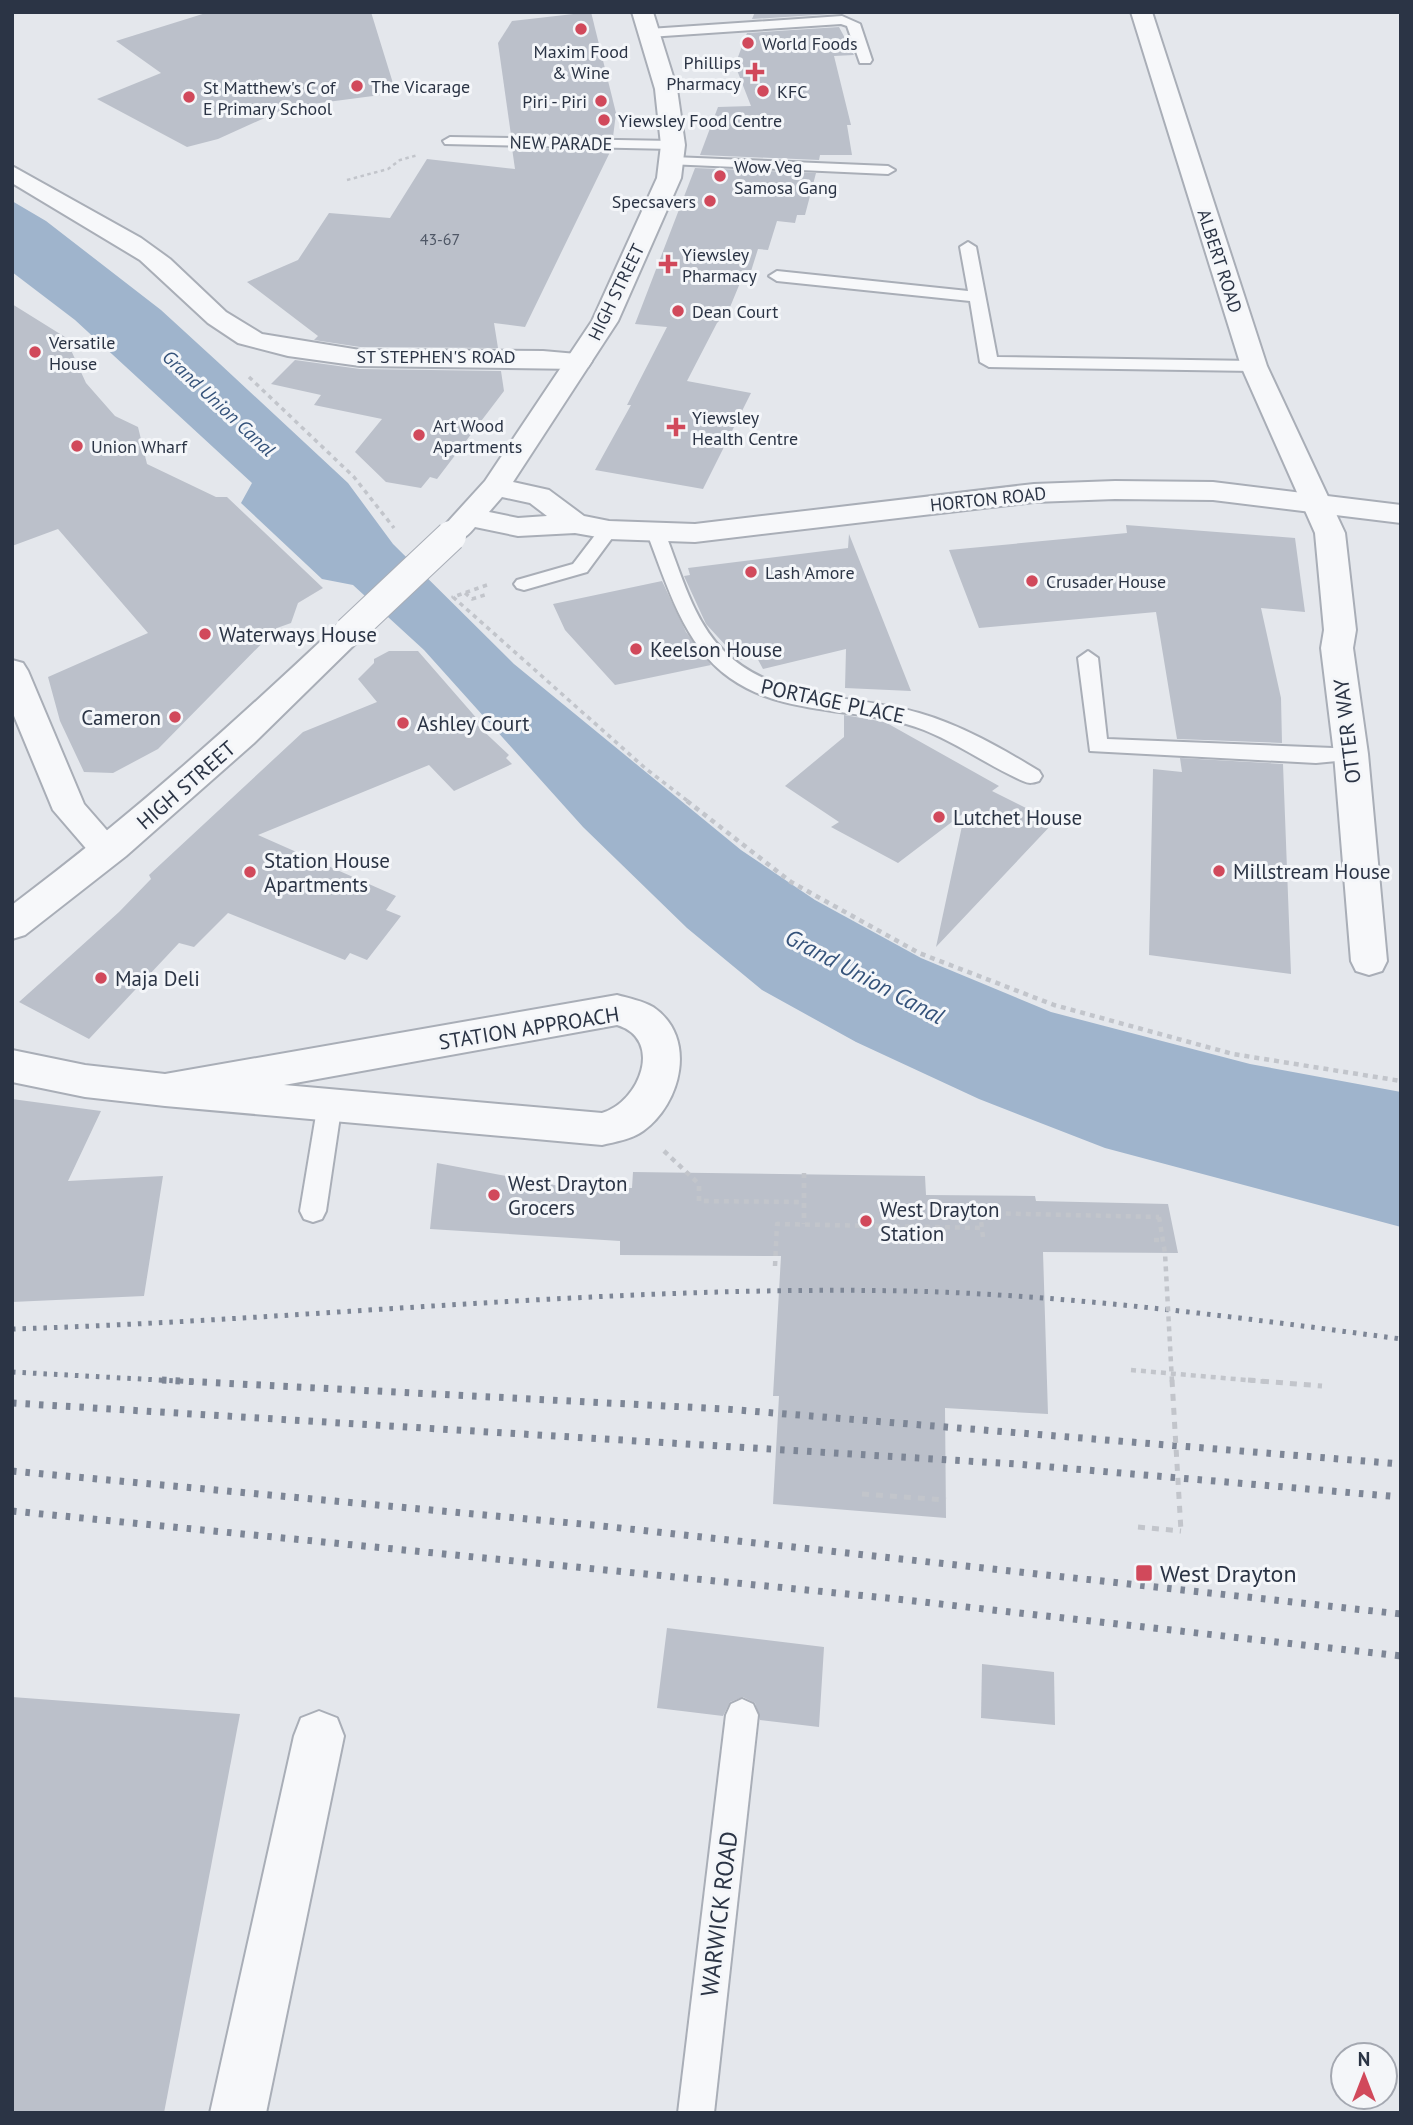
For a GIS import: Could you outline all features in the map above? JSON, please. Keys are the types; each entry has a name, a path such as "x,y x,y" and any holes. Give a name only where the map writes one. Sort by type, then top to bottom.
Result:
{"street":[{"name":"ALBERT ROAD","path":"1142,12 1254,366 1318,503"},
{"name":"HIGH STREET","path":"12,925 108,851 242,735 460,526 495,487 605,321 669,178 673,153 666,89 646,22"},
{"name":"ST STEPHEN'S ROAD","path":"12,173 151,256 222,320 242,335 257,341 309,352 384,360 526,356 579,361"},
{"name":"HORTON ROAD","path":"495,487 539,496 576,524"},
{"name":"HORTON ROAD","path":"460,526 576,524 609,530 695,533 998,497 1075,491 1213,491 1401,514"},
{"name":"OTTER WAY","path":"1318,503 1330,533 1340,630 1337,648 1351,754 1369,961"},
{"path":"12,671 69,810 108,851"},
{"name":"STATION APPROACH","path":"12,1066 85,1080 165,1090 330,1103 571,1128 610,1128 632,1121 645,1110 657,1088 659,1049 653,1029 644,1019 625,1011 607,1011 165,1090"},
{"path":"238,2113 319,1736"}],"lane":[{"path":"646,22 842,20 853,24 864,61"},
{"name":"NEW PARADE","path":"450,141 673,153 888,170"},
{"path":"968,247 989,362 1254,366"},
{"path":"777,276 977,297"},
{"path":"524,584 580,568 609,530"},
{"name":"PORTAGE PLACE","path":"656,533 694,624 717,656 747,682 818,702 915,719 977,745 1031,776"},
{"path":"1088,658 1097,746 1316,756 1351,754"},
{"path":"313,1211 330,1103"},
{"name":"WARWICK ROAD","path":"696,2113 742,1715"}],"path":[{"path":"310,436 354,478 394,528"},
{"path":"453,597 645,768 791,882 919,953 1054,1005 1233,1054 1401,1081"},
{"path":"804,1173 804,1224"},
{"path":"699,1184 699,1200 804,1202"},
{"path":"983,1237 980,1213 1159,1217 1172,1372 1181,1531 1138,1527"},
{"path":"775,1266 777,1224 982,1228"},
{"path":"1154,1240 1162,1240"},
{"path":"1131,1370 1322,1386"},
{"path":"862,1494 946,1500"}],"water":[{"name":"Grand Union Canal","path":"12,201 46,221 161,310 220,364 348,483 393,544 514,664 741,850 815,900 921,958 1051,1012 1250,1064 1401,1092 1401,1227 1105,1148 979,1099 856,1042 762,990 687,928 583,827 424,650 353,585 322,579 241,503 252,483 75,320 12,272"}],"building":[{"path":"209,12 371,12 396,93 289,107 218,139 187,147 97,99 161,73 116,41"},
{"path":"591,12 616,113 613,137 511,135 498,43 512,21"},
{"path":"755,12 831,12 832,14 752,19"},
{"path":"839,27 854,55 834,56 851,125 847,125 852,155 820,155 819,160 700,155 718,107 751,106 735,65 747,33"},
{"path":"512,148 611,150 525,327 494,323 498,348 360,347 314,340 318,336 247,282 298,260 329,213 390,218 427,159 515,169"},
{"path":"695,168 816,173 805,215 797,215 795,223 777,221 768,250 758,249 747,284 740,283 728,312 717,323 687,381 751,393 703,489 595,470 631,405 627,405 667,327 635,324"},
{"name":"Waterways House","path":"12,304 65,337 86,383 115,416 138,427 147,464 216,497 227,497 323,588 298,603 291,623 277,628 158,749 113,773 84,772 60,721 48,677 148,633 58,529 12,546"},
{"name":"Art Wood Apartments","path":"295,360 360,369 501,371 504,391 437,479 430,477 421,488 386,482 355,452 382,419 314,405 321,395 271,384"},
{"path":"1126,525 1295,538 1305,612 1261,608 1281,698 1282,743 1177,739 1156,612 979,628 949,550 1127,533"},
{"path":"849,534 911,691 845,688 846,649 763,669 756,656 739,660 706,624 684,576 690,575 688,568 848,548"},
{"name":"Keelson House","path":"662,581 686,632 711,665 615,685 565,630 553,604"},
{"path":"389,651 418,651 479,721 477,725 509,755 506,758 512,764 454,791 429,765 258,835 396,896 386,910 401,916 367,960 350,953 345,960 228,913 194,947 179,943 89,1039 19,1002 119,912 151,879 149,875 303,732 377,702 358,679 374,663 374,659"},
{"name":"Lutchet House","path":"844,715 885,722 999,786 992,791 1054,822 936,947 965,812 898,863 831,827 839,822 785,786 844,737"},
{"name":"Millstream House","path":"1180,758 1283,764 1291,974 1149,955 1153,769 1182,772"},
{"path":"12,1099 101,1111 68,1181 163,1176 144,1296 12,1302"},
{"path":"437,1163 570,1188 632,1188 633,1172 925,1176 926,1195 1035,1196 1036,1201 1168,1204 1178,1253 1043,1252 1048,1414 945,1408 946,1518 773,1504 779,1396 773,1396 781,1256 620,1255 620,1241 430,1229"},
{"path":"667,1628 824,1647 819,1727 760,1720 755,1703 743,1697 730,1702 723,1716 657,1708"},
{"path":"982,1664 1054,1672 1055,1725 981,1718"},
{"path":"12,1697 240,1714 164,2113 12,2113"}],"railway":[{"path":"12,1329 683,1293 907,1291 1093,1302 1401,1339"},
{"path":"12,1372 196,1382"},
{"path":"162,1380 725,1409 1401,1464"},
{"path":"12,1403 1016,1464 1401,1497"},
{"path":"12,1471 593,1525 1401,1614"},
{"path":"12,1511 887,1598 1401,1656"}],"place":[{"name":"Maxim Food & Wine","path":"581,29"},
{"name":"World Foods","path":"748,43"},
{"name":"Phillips Pharmacy","path":"755,72"},
{"name":"The Vicarage","path":"357,86"},
{"name":"KFC","path":"763,91"},
{"name":"St Matthew's C of E Primary School","path":"189,97"},
{"name":"Piri - Piri","path":"601,101"},
{"name":"Yiewsley Food Centre","path":"604,120"},
{"name":"Wow Veg Samosa Gang","path":"720,176"},
{"name":"Specsavers","path":"710,201"},
{"name":"Yiewsley Pharmacy","path":"668,264"},
{"name":"Dean Court","path":"678,311"},
{"name":"Versatile House","path":"35,352"},
{"name":"Yiewsley Health Centre","path":"676,427"},
{"name":"Art Wood Apartments","path":"419,435"},
{"name":"Union Wharf","path":"77,446"},
{"name":"Lash Amore","path":"751,572"},
{"name":"Crusader House","path":"1032,581"},
{"name":"Waterways House","path":"205,634"},
{"name":"Keelson House","path":"636,649"},
{"name":"Cameron","path":"175,717"},
{"name":"Ashley Court","path":"403,723"},
{"name":"Lutchet House","path":"939,817"},
{"name":"Millstream House","path":"1219,871"},
{"name":"Station House Apartments","path":"250,872"},
{"name":"Maja Deli","path":"101,978"},
{"name":"West Drayton Grocers","path":"494,1195"},
{"name":"West Drayton Station","path":"866,1221"},
{"name":"West Drayton","path":"1144,1573"}]}
